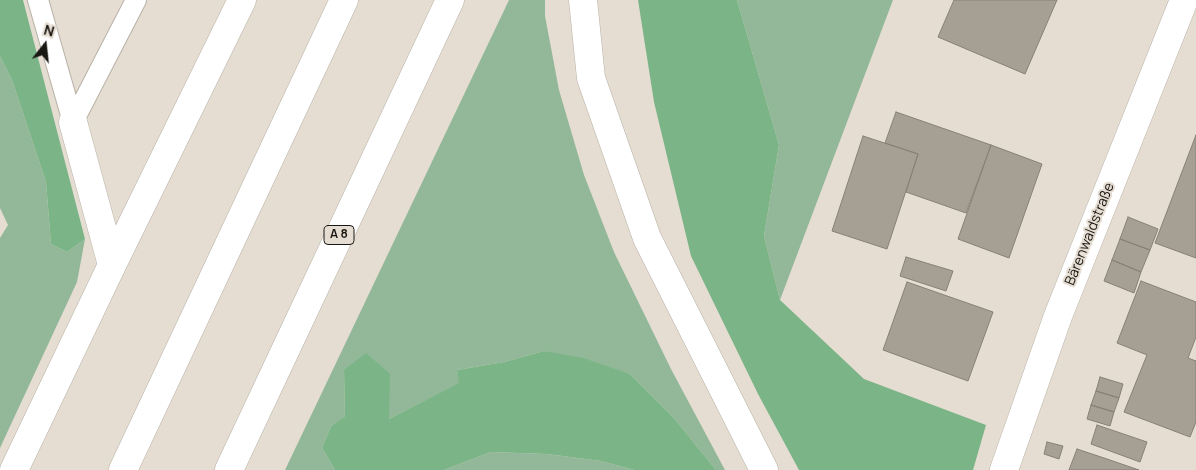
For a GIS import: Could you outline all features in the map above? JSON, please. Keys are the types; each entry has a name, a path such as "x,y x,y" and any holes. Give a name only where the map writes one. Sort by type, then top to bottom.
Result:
{"main road":[{"path":"14,470 112,264 242,0"},
{"path":"123,470 344,0"},
{"name":"A 8","path":"229,470 450,0"},
{"path":"583,0 591,78 647,238 764,470"},
{"name":"Bärenwaldstraße","path":"1004,470 1058,316 1184,0"},
{"path":"73,122 112,264"}],"lane":[{"path":"38,0 73,122"},
{"path":"73,122 136,0"}],"green space":[{"path":"0,0 23,0 85,239 67,252 51,244 46,182 12,80 0,56"},
{"path":"509,0 545,0 545,16 559,90 584,175 614,252 671,369 725,470 716,470 674,418 630,374 544,351 504,362 457,370 460,383 389,419 344,370 345,418 331,426 322,448 335,470 285,470"},
{"path":"638,0 737,0 779,145 764,236 780,300 864,379 986,425 973,470 799,470 758,394 691,256 654,102"},
{"path":"737,0 893,0 780,300 764,236 779,145"},
{"path":"0,56 12,80 46,182 51,244 67,252 85,239 77,282 0,448 0,238 8,225 0,208"},
{"path":"544,351 583,358 630,374 674,418 716,470 634,470 601,461 547,454 491,452 444,470 335,470 322,448 331,426 345,417 344,370 366,353 390,374 389,419 459,383 457,370 504,362"},
{"path":"491,452 547,454 601,461 634,470 444,470"}],"building":[{"path":"954,0 1057,0 1025,74 938,37"},
{"path":"896,112 991,145 966,213 906,192 918,154 885,143"},
{"path":"1196,135 1196,258 1155,243"},
{"path":"863,136 918,154 887,249 832,231"},
{"path":"991,145 1042,164 1009,258 958,239"},
{"path":"1128,217 1158,229 1150,250 1120,239"},
{"path":"1120,239 1150,250 1141,272 1112,260"},
{"path":"906,257 953,271 946,291 900,276"},
{"path":"1112,260 1141,272 1134,293 1104,281"},
{"path":"1141,281 1196,302 1196,337 1188,358 1196,361 1196,422 1190,437 1124,412 1147,355 1117,343"},
{"path":"907,282 993,312 968,381 883,350"},
{"path":"1100,377 1123,384 1119,398 1096,391"},
{"path":"1096,391 1119,398 1114,412 1091,405"},
{"path":"1091,405 1114,412 1110,426 1087,419"},
{"path":"1097,425 1147,442 1140,462 1091,444"},
{"path":"1047,442 1063,446 1059,459 1044,454"},
{"path":"1077,449 1107,459 1139,470 1069,470"}]}
